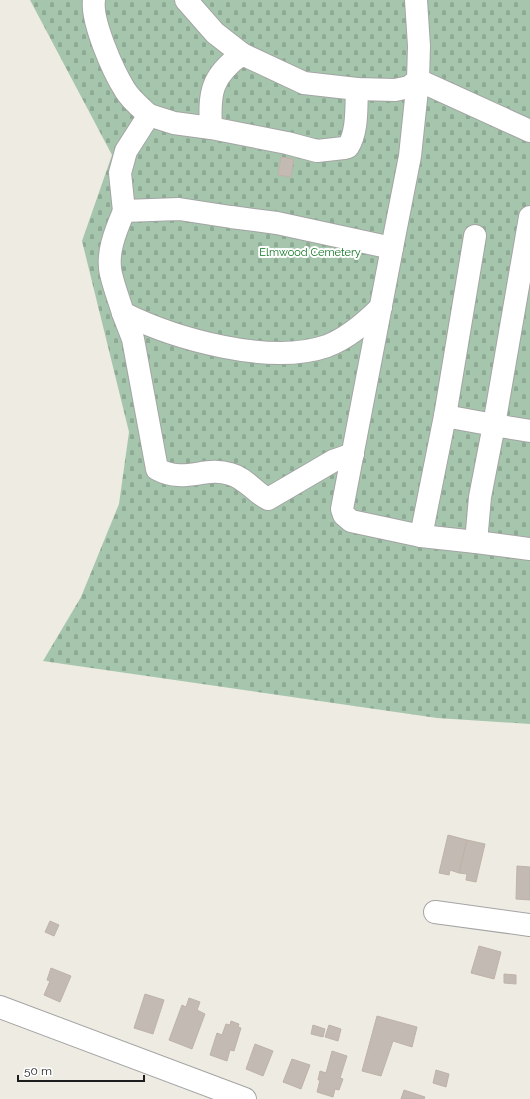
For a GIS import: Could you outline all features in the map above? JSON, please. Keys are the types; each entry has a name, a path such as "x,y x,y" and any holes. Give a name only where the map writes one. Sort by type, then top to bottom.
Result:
{"street":[{"path":"94,0 92,9 101,38 118,76 126,91 149,115 174,123 211,128 317,151 344,148 348,147 351,142 354,131 357,89"},
{"path":"186,0 214,33 242,54 304,82 357,89 395,90 409,87 418,80"},
{"path":"416,0 419,46 418,80 410,156 342,509 344,515 351,521 368,526 421,536 530,549"},
{"path":"211,128 210,105 213,86 218,74 228,64 242,54"},
{"path":"418,80 530,130"},
{"path":"149,115 126,151 120,173 124,210 111,248 110,273 133,339 156,469 165,474 192,476 211,472 229,473 242,478 261,495 268,499 333,461 353,454"},
{"path":"124,210 179,209 277,223 392,248"},
{"path":"476,542 480,497 530,217"},
{"path":"421,536 445,416 475,236"},
{"path":"123,313 144,324 172,334 247,351 276,353 302,352 327,346 360,327 381,307"},
{"path":"445,416 530,430"},
{"path":"435,912 530,925"},
{"path":"0,1007 245,1099"}],"green space":[{"name":"Elmwood Cemetery","path":"30,0 530,0 530,724 437,718 43,661 81,597 119,504 129,432 82,241 112,155"}],"building":[{"path":"281,157 294,159 291,177 278,175"},
{"path":"448,835 467,840 459,873 450,870 449,875 439,873"},
{"path":"467,840 485,844 476,882 466,880 467,874 459,873"},
{"path":"517,866 530,867 530,900 516,899"},
{"path":"50,921 59,925 54,936 45,932"},
{"path":"479,946 501,952 494,979 471,973"},
{"path":"51,968 71,976 60,1002 44,995 50,981 47,980"},
{"path":"504,974 516,975 516,984 504,983"},
{"path":"145,994 164,1000 153,1034 134,1028"},
{"path":"189,998 200,1002 197,1010 205,1014 192,1049 169,1040 182,1005 186,1007"},
{"path":"377,1016 417,1027 412,1047 393,1041 381,1076 362,1071"},
{"path":"231,1021 239,1024 238,1027 241,1028 234,1051 230,1050 227,1061 210,1055 217,1033 222,1035 226,1024 230,1025"},
{"path":"313,1025 325,1029 323,1037 311,1034"},
{"path":"329,1025 341,1029 338,1041 325,1037"},
{"path":"255,1044 273,1051 263,1076 246,1069"},
{"path":"332,1051 347,1056 340,1078 343,1079 339,1090 335,1089 333,1097 317,1092 320,1080 318,1080 320,1071 326,1073"},
{"path":"292,1059 310,1065 301,1089 283,1082"},
{"path":"436,1070 449,1074 446,1087 433,1083"},
{"path":"404,1090 425,1097 424,1099 401,1099"}]}
